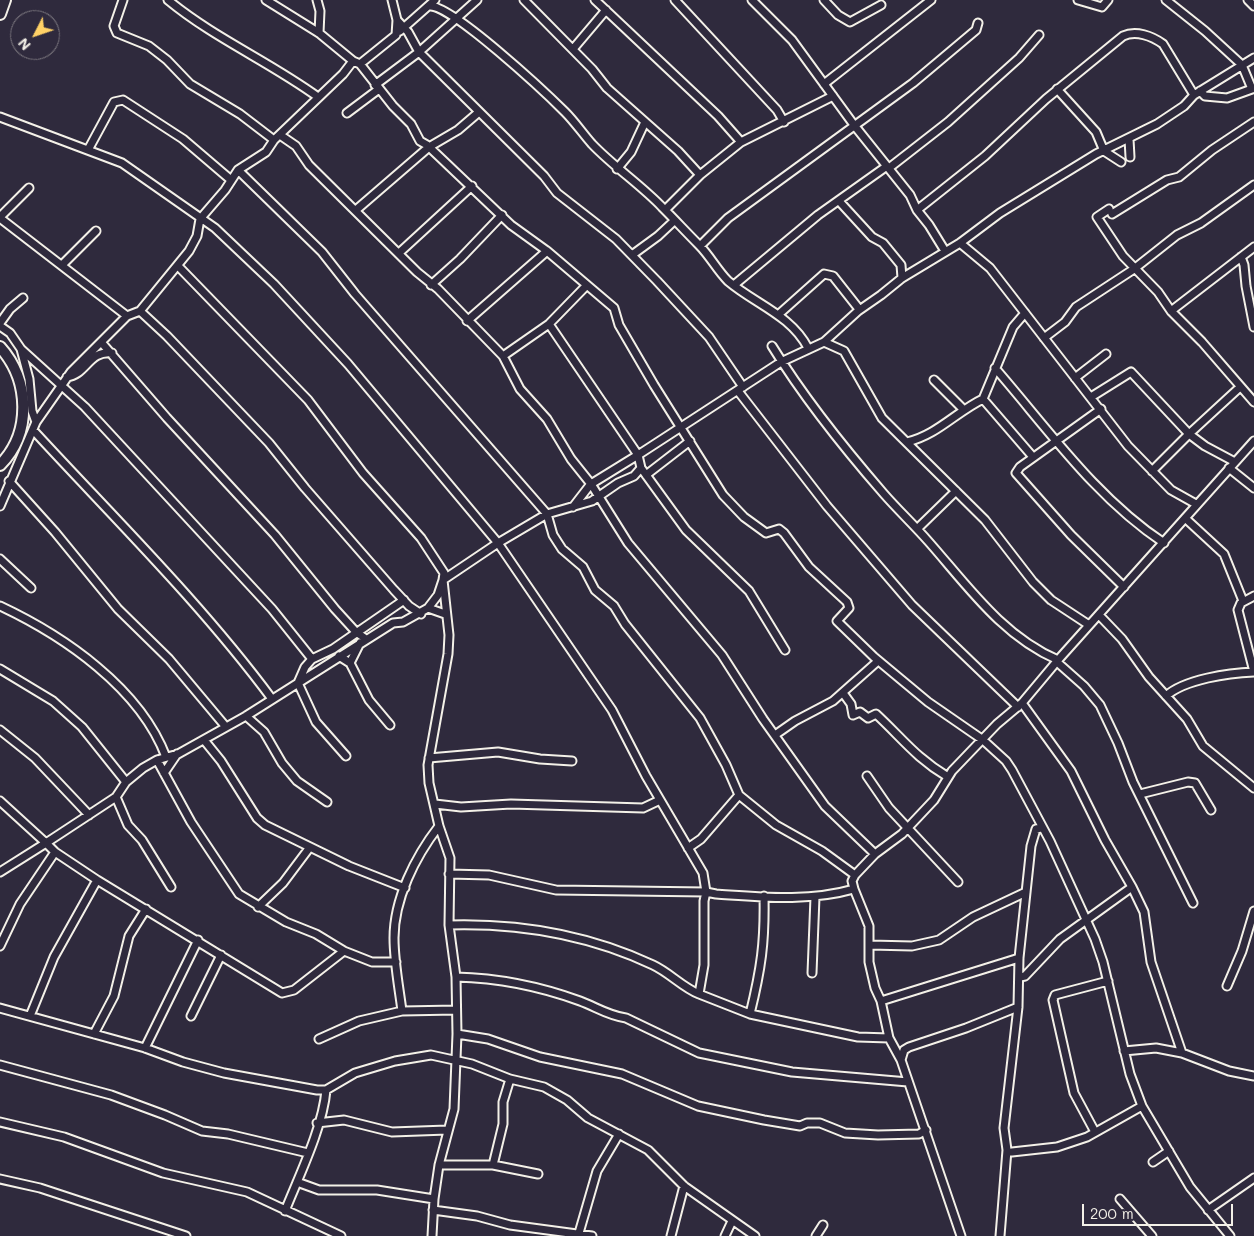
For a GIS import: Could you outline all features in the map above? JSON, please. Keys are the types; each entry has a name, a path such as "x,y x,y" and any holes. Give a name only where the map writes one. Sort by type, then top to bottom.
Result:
{"highway":[{"path":"0,14 5,0"},
{"path":"0,346 21,381 23,400 20,434 12,454 0,465"}],"street":[{"path":"123,0 114,26 117,33 149,46 167,60 190,84 277,137 296,146 309,165 431,285 438,289 503,356 520,388 547,420 571,459 599,496 628,544 722,655 825,806 875,854"},
{"path":"168,0 203,25 282,72 318,97"},
{"path":"266,0 319,33 357,63 411,124 420,141 430,147 502,215 547,250 586,286 614,308 619,325 672,416 682,427 722,494 744,517 766,533 779,529 784,533 809,567 846,602 849,608 837,621 878,661 928,702 983,740 1006,761 1041,828 1050,841 1095,939 1108,981 1124,1051 1142,1106 1190,1187 1230,1236"},
{"path":"317,0 320,11 319,33"},
{"path":"392,0 397,20 396,35"},
{"path":"347,114 478,0"},
{"path":"524,0 573,49 607,88 678,151 700,175"},
{"path":"595,0 718,116 741,142"},
{"path":"675,0 776,110 784,122"},
{"path":"752,0 792,40 854,125 910,195 917,210 929,225 944,251"},
{"path":"824,0 838,15 850,22 881,4"},
{"path":"824,84 931,0"},
{"path":"1078,0 1102,7 1108,0"},
{"path":"917,210 984,156 1057,89 1117,39 1129,33 1155,38 1163,44 1197,93 1205,96 1227,98 1252,90 1242,64 1166,0"},
{"path":"1248,0 1254,6"},
{"path":"0,506 34,426 61,385 127,316 140,311 178,266 193,243 200,218 238,170 266,152 277,137 343,74 396,35 432,3 457,18 567,113 617,169 665,210 700,246 716,268 734,285 778,315 803,339 808,348"},
{"path":"573,49 606,10"},
{"path":"397,20 403,29 408,32 419,52 544,176 557,193 616,239 709,337 741,389 827,506 912,604 1020,705 1071,771 1105,840 1144,912 1151,962 1182,1053"},
{"path":"700,246 728,218 919,78 976,30 978,23"},
{"path":"734,285 806,224 888,167 948,122 1019,58 1039,35"},
{"path":"573,507 577,499 591,484 782,362 824,342 859,309 902,278 960,243 1000,213 1104,150 1129,139 1184,106 1197,93 1254,58"},
{"path":"1057,89 1096,132 1104,150 1121,162"},
{"path":"665,210 700,175 741,142 833,96"},
{"path":"88,150 114,102 123,100 183,139 231,180"},
{"path":"356,210 430,147 451,135 479,112"},
{"path":"0,117 122,163 215,228 274,284 348,364 498,543 612,710 660,800 703,874 706,892 704,901 703,976 698,994"},
{"path":"617,169 631,152 645,122"},
{"path":"1254,122 1207,154 1179,177 1167,180 1097,217 1134,269 1158,292 1171,311 1202,342 1254,402"},
{"path":"1129,139 1130,157"},
{"path":"238,170 322,252 355,294 547,514 553,536 562,549 583,567 595,590 614,606 625,624 700,718 719,751 739,795 776,826 822,851 855,875"},
{"path":"1044,338 1065,322 1076,307 1134,269 1177,235 1201,223 1254,185"},
{"path":"399,253 472,186"},
{"path":"29,188 0,217 127,316"},
{"path":"839,201 872,237 883,243 901,265 902,278"},
{"path":"431,285 460,259 502,215"},
{"path":"632,255 658,236 674,221"},
{"path":"62,265 96,231"},
{"path":"960,243 990,268 1128,446 1171,490 1196,504"},
{"path":"1171,311 1254,247"},
{"path":"467,321 547,250"},
{"path":"1241,257 1254,327"},
{"path":"0,872 116,797 126,782 157,760 178,754 246,716 393,623 403,622 421,614 438,594 443,580 444,573 441,566 421,538 363,473 308,400 178,266"},
{"path":"778,315 824,274 833,276 859,309"},
{"path":"503,356 549,324 586,286"},
{"path":"23,298 10,309 0,325 10,333 21,349 85,408 272,609 312,659"},
{"path":"140,311 167,336 269,443 305,488 404,600 421,614"},
{"path":"906,442 928,436 983,399 1013,327 1025,313"},
{"path":"549,324 638,455 641,468 646,475 686,530 749,591 785,650"},
{"path":"101,342 167,418 275,535 363,641"},
{"path":"824,342 844,351 882,418 985,520 1033,582 1051,600 1089,625"},
{"path":"772,346 839,439 885,495 981,602 1019,639 1057,661 1084,686 1100,705 1140,794 1193,903"},
{"path":"21,349 29,379 34,426 173,578 239,654 272,698"},
{"path":"66,378 76,374 94,356 103,352 112,353"},
{"path":"1075,378 1106,354"},
{"path":"29,379 33,360"},
{"path":"995,368 1079,468 1117,507 1143,529 1164,543"},
{"path":"1091,397 1132,372 1189,434 1232,465 1254,488"},
{"path":"934,380 964,410"},
{"path":"1152,471 1189,434 1240,388"},
{"path":"983,399 1033,458"},
{"path":"1101,409 1018,469 1018,477 1090,555 1124,587"},
{"path":"646,475 690,441"},
{"path":"961,1236 901,1060 889,1038 881,1001 869,962 869,926 852,881 855,875 875,854 902,834 934,800 948,777 1020,705 1089,625 1164,543 1196,504 1254,441"},
{"path":"443,580 498,543 547,514 592,501 634,476 641,468"},
{"path":"10,481 118,609 169,658 226,727"},
{"path":"917,529 956,491"},
{"path":"577,499 592,501"},
{"path":"1185,518 1224,554 1243,601"},
{"path":"0,559 31,588"},
{"path":"432,1236 434,1199 447,1130 454,1109 454,1060 457,1034 456,977 449,925 450,858 439,826 429,783 428,758 448,654 449,635 443,580"},
{"path":"1166,696 1172,690 1213,677 1254,672 1238,613 1239,606 1243,601 1254,596"},
{"path":"346,756 316,722 298,683 305,667 312,659 333,649 404,600"},
{"path":"0,606 75,648 101,671 131,701 154,730 166,757"},
{"path":"428,608 446,614"},
{"path":"1099,615 1122,639 1166,696 1187,719 1208,751 1254,788"},
{"path":"350,663 363,641"},
{"path":"339,656 350,663 370,700 390,725"},
{"path":"775,735 843,693 878,661"},
{"path":"0,669 53,701 82,727 126,782"},
{"path":"843,693 851,704 853,715 860,712 868,718 876,714 907,747 927,764 948,777"},
{"path":"246,716 264,732 282,763 297,781 327,802"},
{"path":"0,730 35,758 89,815"},
{"path":"204,740 221,761 257,818 349,866 405,888"},
{"path":"428,758 498,752 540,759 572,761"},
{"path":"164,772 178,754"},
{"path":"157,760 234,890 292,925 316,934 344,951 372,962 396,962"},
{"path":"866,776 889,808 908,826 958,882"},
{"path":"1140,794 1188,782 1195,783 1211,810"},
{"path":"688,848 701,839 739,795"},
{"path":"116,797 128,825 142,840 170,887"},
{"path":"435,804 461,808 511,804 643,808 660,800"},
{"path":"0,801 56,852 97,880 277,990 287,993 294,990 344,951"},
{"path":"402,1011 396,962 395,926 405,888 424,845 439,826"},
{"path":"1000,1236 1007,1150 1004,1128 1018,1006 1019,958 1031,846 1036,829 1041,828"},
{"path":"258,906 283,883 310,847"},
{"path":"0,946 20,904 56,852"},
{"path":"0,863 8,867"},
{"path":"449,874 489,875 556,890 706,892 716,894 815,897 854,889"},
{"path":"30,1016 54,957 97,880"},
{"path":"1020,977 1024,976 1060,940 1132,887"},
{"path":"870,945 912,946 938,940 973,917 1026,892"},
{"path":"750,1014 762,966 765,940 764,896"},
{"path":"812,973 815,897"},
{"path":"94,1034 114,996 129,936 146,909"},
{"path":"1227,986 1242,951 1254,911"},
{"path":"449,925 489,925 568,934 593,941 653,965 674,976 698,994 750,1014 858,1037 889,1038"},
{"path":"145,1048 198,940"},
{"path":"191,1016 220,955"},
{"path":"881,1001 1019,958"},
{"path":"456,977 488,978 535,987 580,1001 613,1016 626,1018 699,1054 792,1072 908,1082"},
{"path":"1094,1132 1074,1094 1053,1000 1055,996 1108,981"},
{"path":"901,1060 904,1050 909,1047 966,1028 1018,1006"},
{"path":"0,1008 145,1048 183,1062 224,1073 326,1090 355,1074 395,1061 431,1055 454,1060 510,1079 544,1087 567,1100 588,1118 648,1150 684,1186 756,1236"},
{"path":"319,1039 359,1022 402,1011 456,1010"},
{"path":"457,1034 488,1040 540,1056 622,1074 698,1106 764,1120 800,1126 807,1123 820,1123 845,1133 919,1134 926,1130"},
{"path":"1124,1051 1156,1048 1182,1053 1230,1072 1254,1076"},
{"path":"0,1064 111,1095 165,1115 202,1132 228,1134 308,1152"},
{"path":"493,1165 503,1124 503,1102 510,1079"},
{"path":"286,1211 308,1152 326,1090"},
{"path":"1012,1152 1056,1147 1087,1137 1142,1106"},
{"path":"317,1123 344,1120 392,1132 447,1130"},
{"path":"0,1122 64,1137 163,1173 247,1192 341,1236"},
{"path":"579,1232 597,1171 619,1134"},
{"path":"1153,1162 1169,1151"},
{"path":"440,1165 493,1165 538,1174"},
{"path":"1208,1210 1254,1178"},
{"path":"0,1179 40,1188 186,1236"},
{"path":"297,1182 319,1190 377,1190 434,1199"},
{"path":"671,1236 684,1186"},
{"path":"1120,1199 1152,1236"},
{"path":"433,1210 477,1216 510,1225 579,1232 592,1236"},
{"path":"725,1236 732,1221"},
{"path":"816,1236 823,1225"}]}
